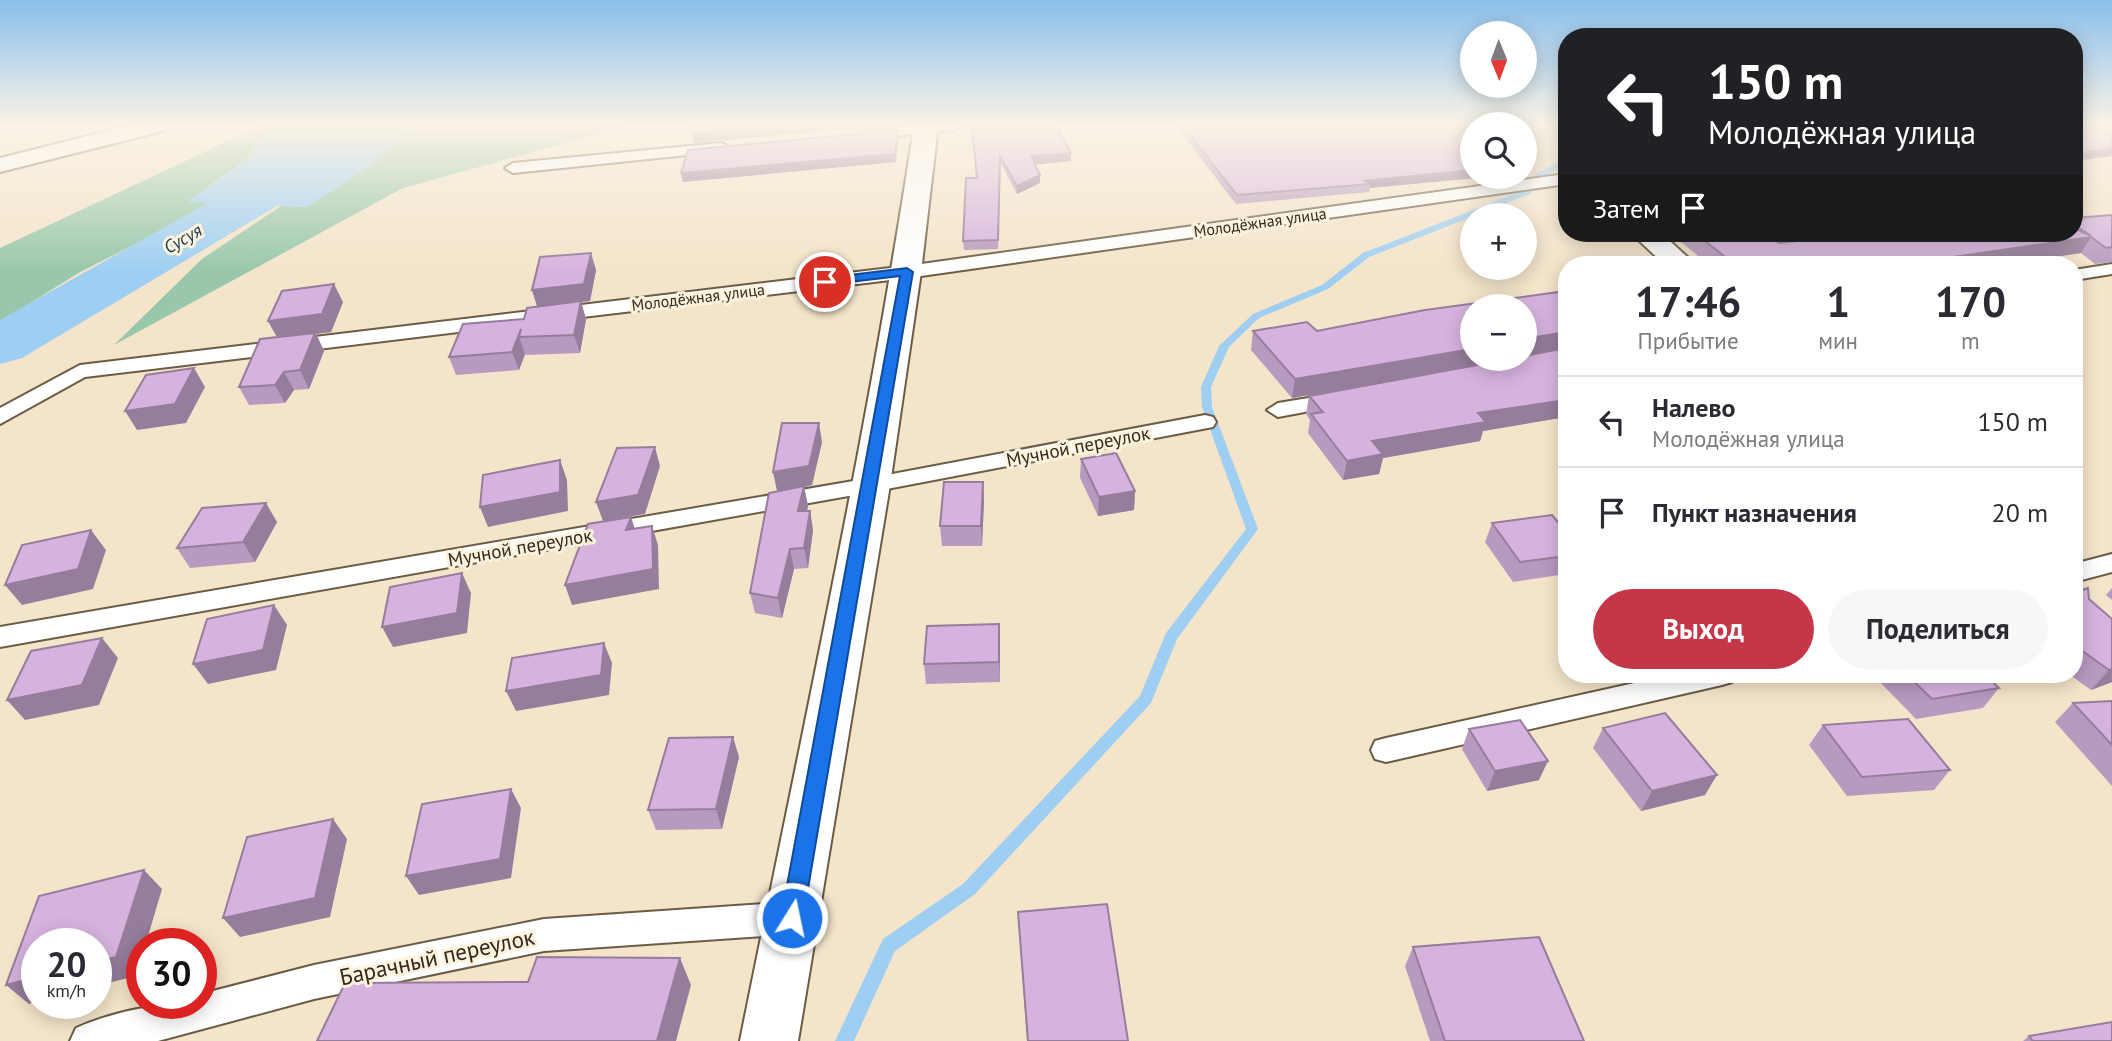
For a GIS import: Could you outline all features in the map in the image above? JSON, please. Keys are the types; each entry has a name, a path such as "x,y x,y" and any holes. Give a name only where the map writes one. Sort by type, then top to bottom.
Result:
{"street":[{"path":"769,1041 926,175"},
{"path":"1655,242 1672,256"}],"lane":[{"name":"Молодёжная улица","path":"0,417 80,371 907,272 1558,180"},
{"path":"2083,274 2112,269"},
{"path":"1278,410 1360,395"},
{"name":"Мучной переулок","path":"0,637 871,485 1205,422"},
{"path":"2083,571 2112,563"},
{"path":"1386,750 1683,683"},
{"name":"Барачный переулок","path":"89,1041 314,982 544,935 792,918"}],"green space":[{"path":"156,175 225,175 189,201 217,203 80,272 0,322 0,248"},
{"path":"356,175 452,175 403,188 114,345 202,259 281,206 307,207"}],"water":[{"path":"225,175 356,175 307,207 188,202"}],"building":[{"path":"977,175 1000,175 998,240 963,241 966,178 977,178"},
{"path":"1011,175 1040,175 1040,175 1017,186"},
{"path":"1221,175 1427,175 1365,181 1371,184 1237,195"},
{"path":"2112,215 2112,247 2106,248 2091,237 2083,238 2083,232 2091,236 2083,230 2083,217"},
{"path":"1706,242 2057,242 1960,256 1724,256"},
{"path":"591,253 584,284 532,290 540,257"},
{"path":"334,284 322,314 268,321 282,291"},
{"path":"1558,292 1558,333 1537,337 1537,295"},
{"path":"581,301 574,335 519,337 521,329 512,352 449,357 463,324 524,319 527,308"},
{"path":"1460,305 1460,351 1295,379 1253,331 1307,322 1317,331"},
{"path":"315,333 300,370 284,372 275,385 239,387 260,339"},
{"path":"1558,350 1558,401 1478,413 1486,422 1372,441 1383,454 1347,461 1311,414 1323,412 1309,396 1460,368 1460,371 1537,371 1537,354"},
{"path":"194,368 175,404 125,411 146,375"},
{"path":"782,423 819,423 809,466 773,472"},
{"path":"655,447 638,495 596,502 617,448"},
{"path":"1116,453 1135,491 1099,497 1081,459"},
{"path":"560,460 560,492 480,507 483,475"},
{"path":"944,482 983,482 981,526 940,526"},
{"path":"804,486 798,511 810,511 804,548 790,549 778,598 750,593 769,493"},
{"path":"266,503 243,542 177,548 202,508"},
{"path":"1552,515 1558,522 1558,557 1520,562 1492,523"},
{"path":"631,517 626,530 652,526 653,569 565,585 588,524"},
{"path":"91,530 78,569 5,585 22,545"},
{"path":"462,573 457,613 382,627 390,587"},
{"path":"2088,588 2089,599 2112,619 2112,669 2109,670 2083,651 2083,590"},
{"path":"274,605 263,650 193,664 207,619"},
{"path":"999,624 999,662 924,664 927,626"},
{"path":"102,638 82,685 7,700 31,651"},
{"path":"604,643 601,675 506,691 512,658"},
{"path":"1915,683 1994,683 1999,688 1932,699"},
{"path":"2112,701 2112,745 2073,703"},
{"path":"1665,713 1717,775 1652,791 1603,728"},
{"path":"1908,719 1950,770 1862,777 1823,725"},
{"path":"1520,720 1548,761 1495,771 1469,729"},
{"path":"733,737 716,809 648,810 669,738"},
{"path":"511,789 500,859 406,876 422,804"},
{"path":"333,819 315,898 223,918 247,837"},
{"path":"144,870 116,957 112,958 112,928 27,928 39,896"},
{"path":"1107,904 1128,1041 1028,1041 1018,912"},
{"path":"1539,937 1584,1041 1445,1041 1413,947"},
{"path":"21,945 21,981 6,985"},
{"path":"537,957 680,958 657,1041 317,1041 345,983 528,982"},
{"path":"2112,1022 2112,1041 2033,1041 2029,1036"}],"waterway":[{"name":"Сусуя","path":"0,345 294,175"},
{"path":"844,1041 889,945 969,889 1146,699 1171,637 1252,529 1207,407 1206,387 1224,346 1256,316 1325,287 1366,255 1527,192 1542,175"}],"route":[{"path":"792,918 907,272 825,282"}]}
